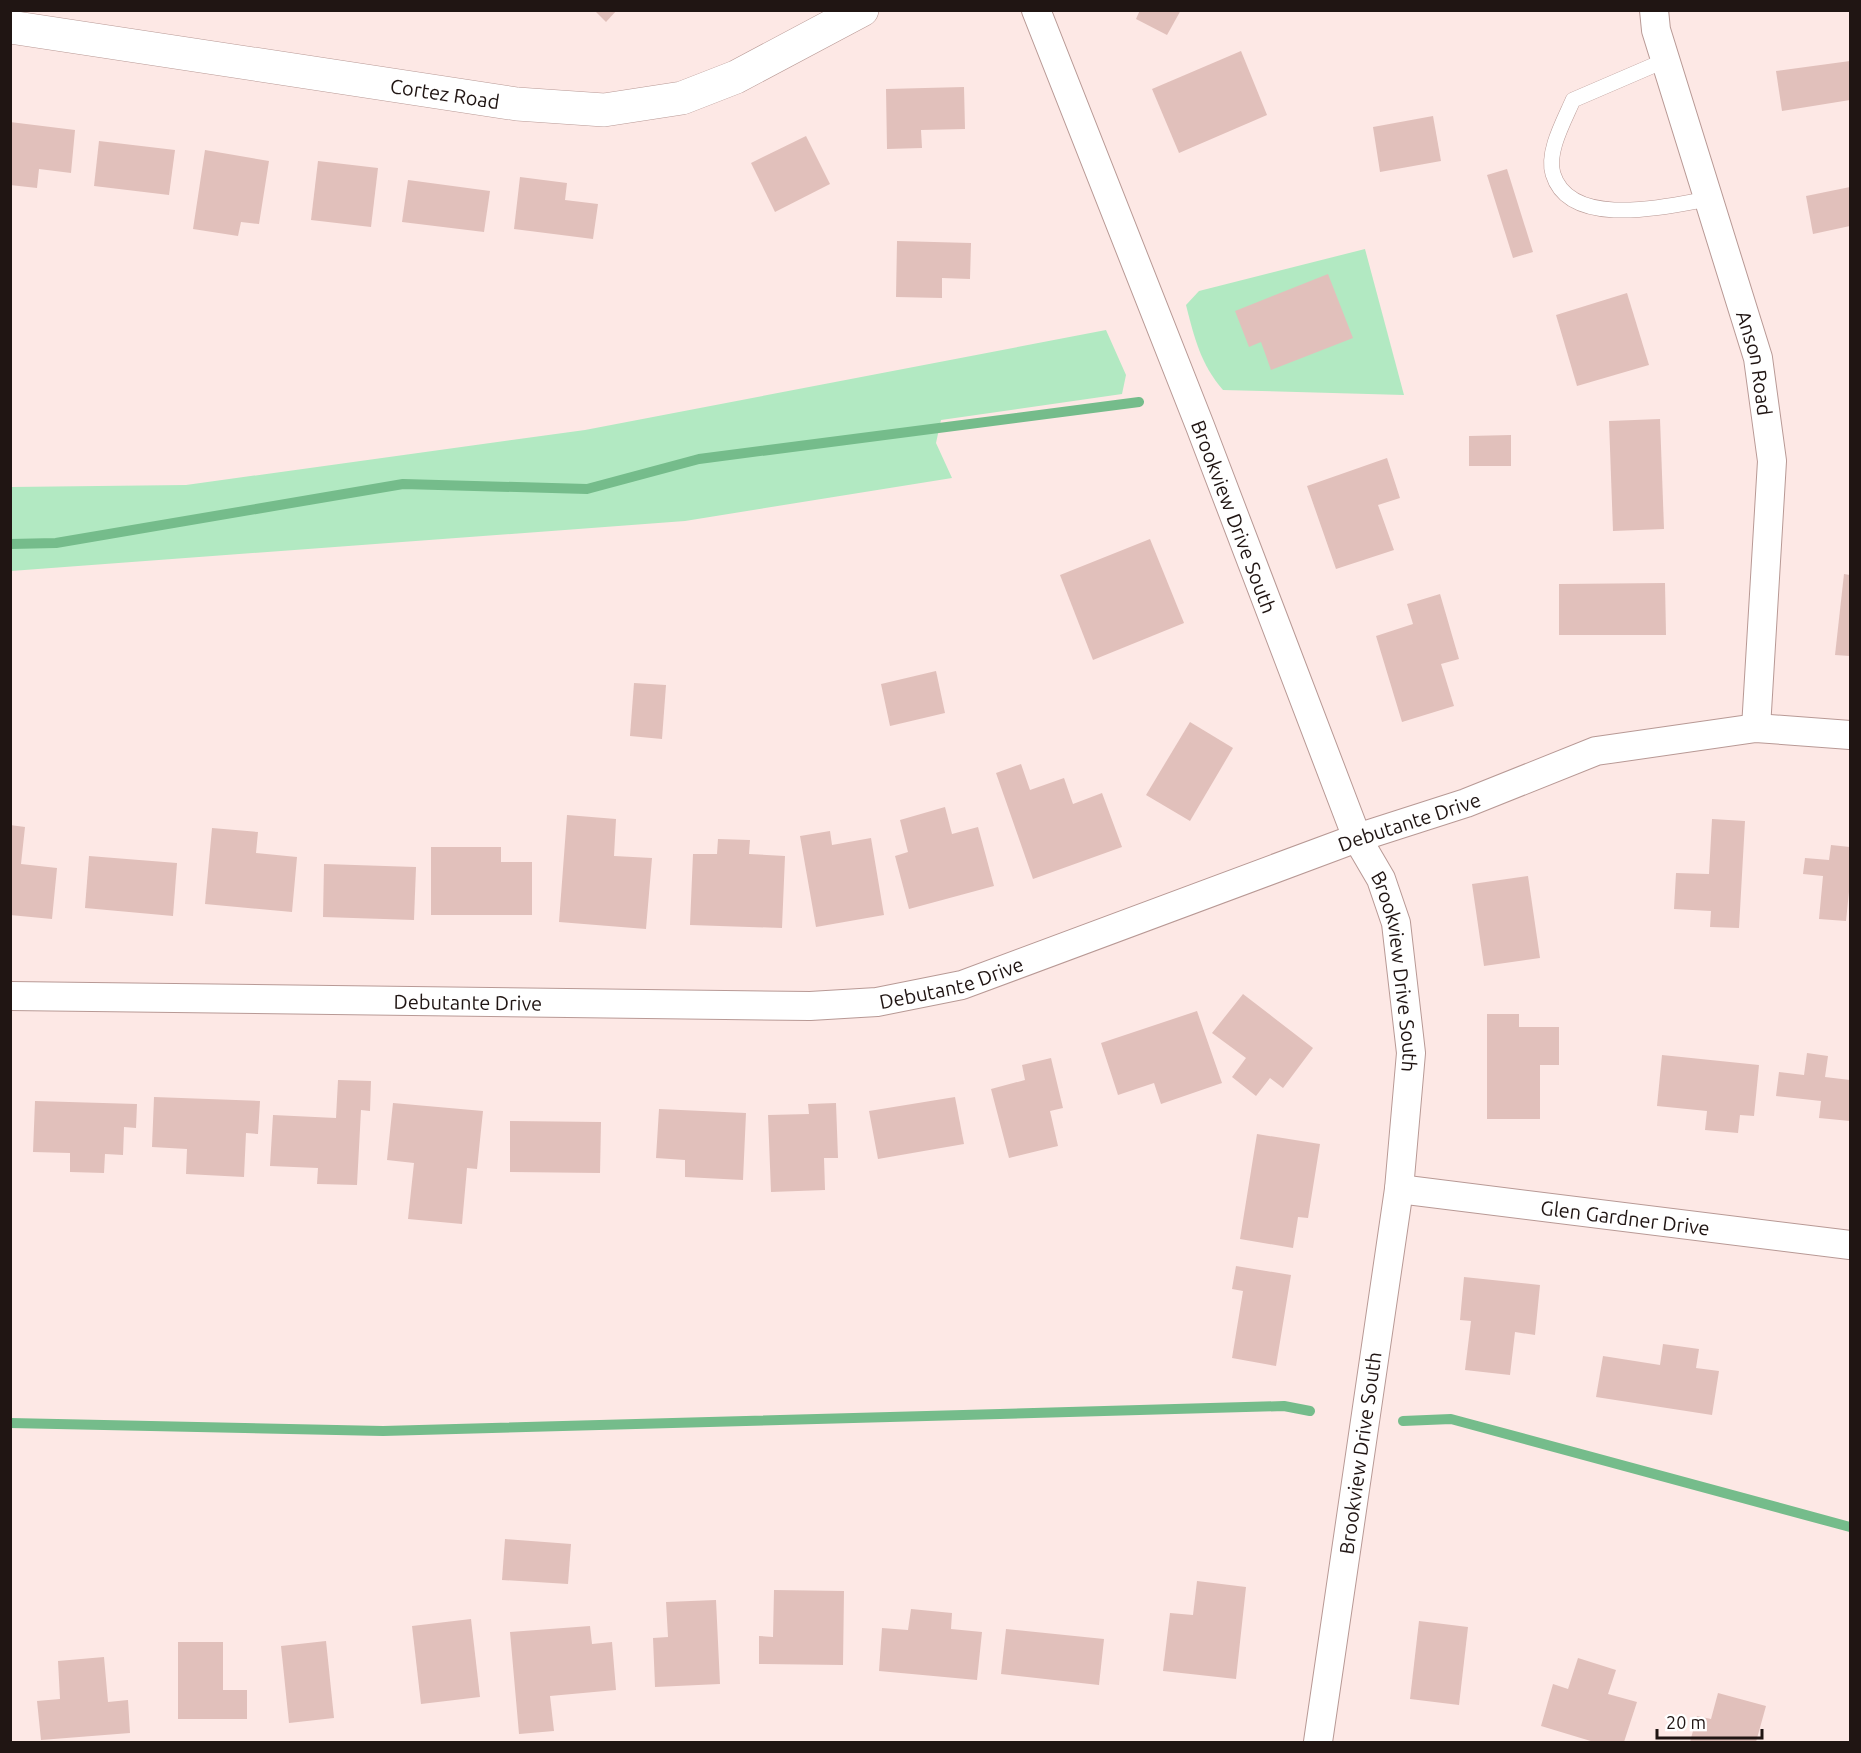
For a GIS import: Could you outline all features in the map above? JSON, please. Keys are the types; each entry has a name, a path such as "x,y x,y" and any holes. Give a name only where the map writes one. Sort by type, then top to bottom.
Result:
{"street":[{"name":"Cortez Road","path":"10,27 516,104 604,110 681,98 736,77 862,10"},
{"name":"Brookview Drive South","path":"1036,10 1200,426 1357,838 1381,879 1396,923 1411,1053 1399,1189 1317,1743"},
{"name":"Anson Road","path":"1654,10 1656,30 1758,358 1772,461 1756,728"},
{"name":"Debutante Drive","path":"10,996 810,1006 877,1002 962,985 1357,838 1466,802 1596,751 1756,728 1851,735"},
{"name":"Glen Gardner Drive","path":"1399,1189 1851,1245"}],"lane":[{"path":"1666,60 1573,100 1555,139 1552,173 1565,193 1592,207 1626,211 1708,199"}],"green space":[{"path":"1365,249 1404,395 1223,390 1204,361 1195,339 1186,305 1199,291"},
{"path":"1106,330 1126,375 1122,394 941,420 936,443 952,478 685,521 11,571 11,487 186,485 585,430"}],"building":[{"path":"594,10 617,10 606,22"},
{"path":"1140,10 1181,10 1167,35 1136,19"},
{"path":"1241,51 1267,115 1179,153 1152,89"},
{"path":"1850,61 1850,100 1782,111 1776,71"},
{"path":"964,87 965,129 921,130 922,148 887,149 886,89"},
{"path":"1433,116 1441,161 1380,172 1373,127"},
{"path":"10,122 75,130 71,173 39,169 37,188 10,185"},
{"path":"806,136 830,184 775,212 751,163"},
{"path":"99,141 175,150 169,195 94,186"},
{"path":"205,150 269,161 259,224 241,222 238,236 193,229"},
{"path":"318,161 378,168 371,227 311,220"},
{"path":"1507,169 1533,252 1513,258 1487,175"},
{"path":"520,177 567,183 565,200 598,204 593,239 514,229"},
{"path":"408,180 490,191 484,232 402,222"},
{"path":"1850,187 1850,226 1813,234 1806,196"},
{"path":"897,241 971,243 970,279 942,278 942,298 896,297"},
{"path":"1328,274 1353,338 1271,370 1261,342 1249,347 1235,311"},
{"path":"1627,293 1649,365 1577,386 1556,315"},
{"path":"1660,419 1664,529 1613,531 1609,421"},
{"path":"1511,435 1511,466 1469,466 1469,436"},
{"path":"1387,458 1400,498 1378,505 1394,550 1336,569 1307,486"},
{"path":"1150,539 1184,623 1093,660 1060,575"},
{"path":"1844,574 1850,575 1850,656 1835,655"},
{"path":"1665,583 1666,635 1559,635 1559,584"},
{"path":"1440,594 1459,659 1441,664 1454,706 1402,722 1376,636 1413,624 1407,604"},
{"path":"936,671 945,713 890,726 881,684"},
{"path":"634,683 666,685 662,739 630,736"},
{"path":"1190,722 1233,748 1190,821 1146,795"},
{"path":"1021,764 1030,790 1064,778 1073,804 1102,793 1122,847 1033,879 996,773"},
{"path":"945,807 952,834 978,827 994,886 909,909 895,856 908,852 900,820"},
{"path":"567,815 616,819 614,856 652,858 646,929 559,922"},
{"path":"1712,819 1745,821 1739,928 1710,927 1711,911 1674,909 1676,873 1709,874"},
{"path":"10,825 25,827 21,864 57,868 52,919 10,915"},
{"path":"212,828 258,832 256,853 297,857 292,912 205,904"},
{"path":"830,831 832,845 871,838 884,915 816,927 800,836"},
{"path":"718,839 750,840 749,854 785,856 782,928 690,925 693,854 717,854"},
{"path":"1831,845 1850,847 1850,882 1846,921 1819,919 1823,876 1803,874 1805,858 1829,860"},
{"path":"431,847 501,847 501,862 532,862 532,915 431,915"},
{"path":"89,856 177,863 173,916 85,908"},
{"path":"324,864 416,867 414,920 323,917"},
{"path":"1528,876 1540,958 1484,966 1472,884"},
{"path":"1243,994 1313,1048 1283,1088 1270,1078 1256,1096 1232,1077 1246,1058 1212,1033"},
{"path":"1197,1011 1222,1083 1161,1104 1154,1083 1118,1095 1101,1043"},
{"path":"1487,1014 1519,1014 1519,1027 1559,1027 1559,1065 1540,1065 1540,1119 1487,1119"},
{"path":"1807,1053 1828,1056 1825,1077 1850,1080 1850,1121 1819,1118 1821,1101 1776,1096 1779,1072 1804,1075"},
{"path":"1662,1055 1759,1065 1754,1116 1740,1115 1738,1133 1705,1130 1707,1111 1657,1106"},
{"path":"1051,1058 1063,1108 1050,1111 1058,1146 1009,1158 991,1089 1025,1080 1022,1065"},
{"path":"338,1080 371,1081 370,1111 361,1110 357,1185 317,1184 318,1168 270,1166 273,1115 336,1118"},
{"path":"154,1097 260,1101 258,1134 246,1133 244,1177 186,1174 187,1149 152,1147"},
{"path":"955,1097 964,1144 878,1159 869,1111"},
{"path":"35,1101 137,1104 136,1128 124,1127 123,1155 105,1154 104,1173 70,1172 70,1153 33,1152"},
{"path":"393,1103 483,1111 477,1169 467,1168 462,1224 408,1219 414,1163 387,1160"},
{"path":"836,1103 838,1158 824,1158 825,1190 771,1192 768,1115 809,1114 808,1104"},
{"path":"659,1109 746,1113 743,1180 685,1177 685,1160 656,1158"},
{"path":"510,1121 601,1122 600,1173 510,1172"},
{"path":"1257,1134 1320,1144 1308,1218 1298,1217 1293,1248 1240,1239"},
{"path":"1236,1266 1291,1275 1276,1366 1232,1358 1243,1291 1232,1289"},
{"path":"1464,1277 1540,1285 1535,1335 1515,1332 1510,1375 1465,1370 1471,1321 1460,1320"},
{"path":"1663,1344 1699,1349 1696,1368 1719,1371 1712,1415 1596,1397 1603,1356 1660,1365"},
{"path":"505,1539 571,1544 568,1584 502,1580"},
{"path":"1197,1581 1246,1587 1236,1679 1163,1671 1170,1613 1193,1615"},
{"path":"774,1590 844,1591 843,1665 759,1664 759,1636 773,1637"},
{"path":"716,1600 720,1684 655,1687 653,1638 668,1637 666,1602"},
{"path":"911,1609 952,1613 951,1629 982,1632 977,1680 879,1671 882,1628 908,1630"},
{"path":"471,1619 480,1697 421,1704 412,1626"},
{"path":"1419,1621 1468,1627 1459,1705 1410,1699"},
{"path":"590,1626 592,1644 612,1642 616,1690 550,1696 554,1731 519,1734 510,1632"},
{"path":"1006,1629 1104,1639 1099,1685 1001,1674"},
{"path":"326,1641 334,1718 289,1723 281,1646"},
{"path":"178,1642 223,1642 223,1690 247,1690 247,1719 178,1719"},
{"path":"104,1657 108,1702 128,1700 130,1733 41,1740 37,1701 60,1699 58,1661"},
{"path":"1578,1658 1616,1670 1608,1694 1637,1702 1624,1742 1594,1742 1541,1726 1553,1684 1568,1689"},
{"path":"1718,1693 1766,1706 1756,1742 1690,1742 1697,1716 1711,1719"}],"waterway":[{"path":"10,544 56,543 403,484 587,489 699,459 1139,402"},
{"path":"10,1423 383,1431 1284,1406 1310,1411"},
{"path":"1403,1421 1451,1419 1850,1527"}]}
